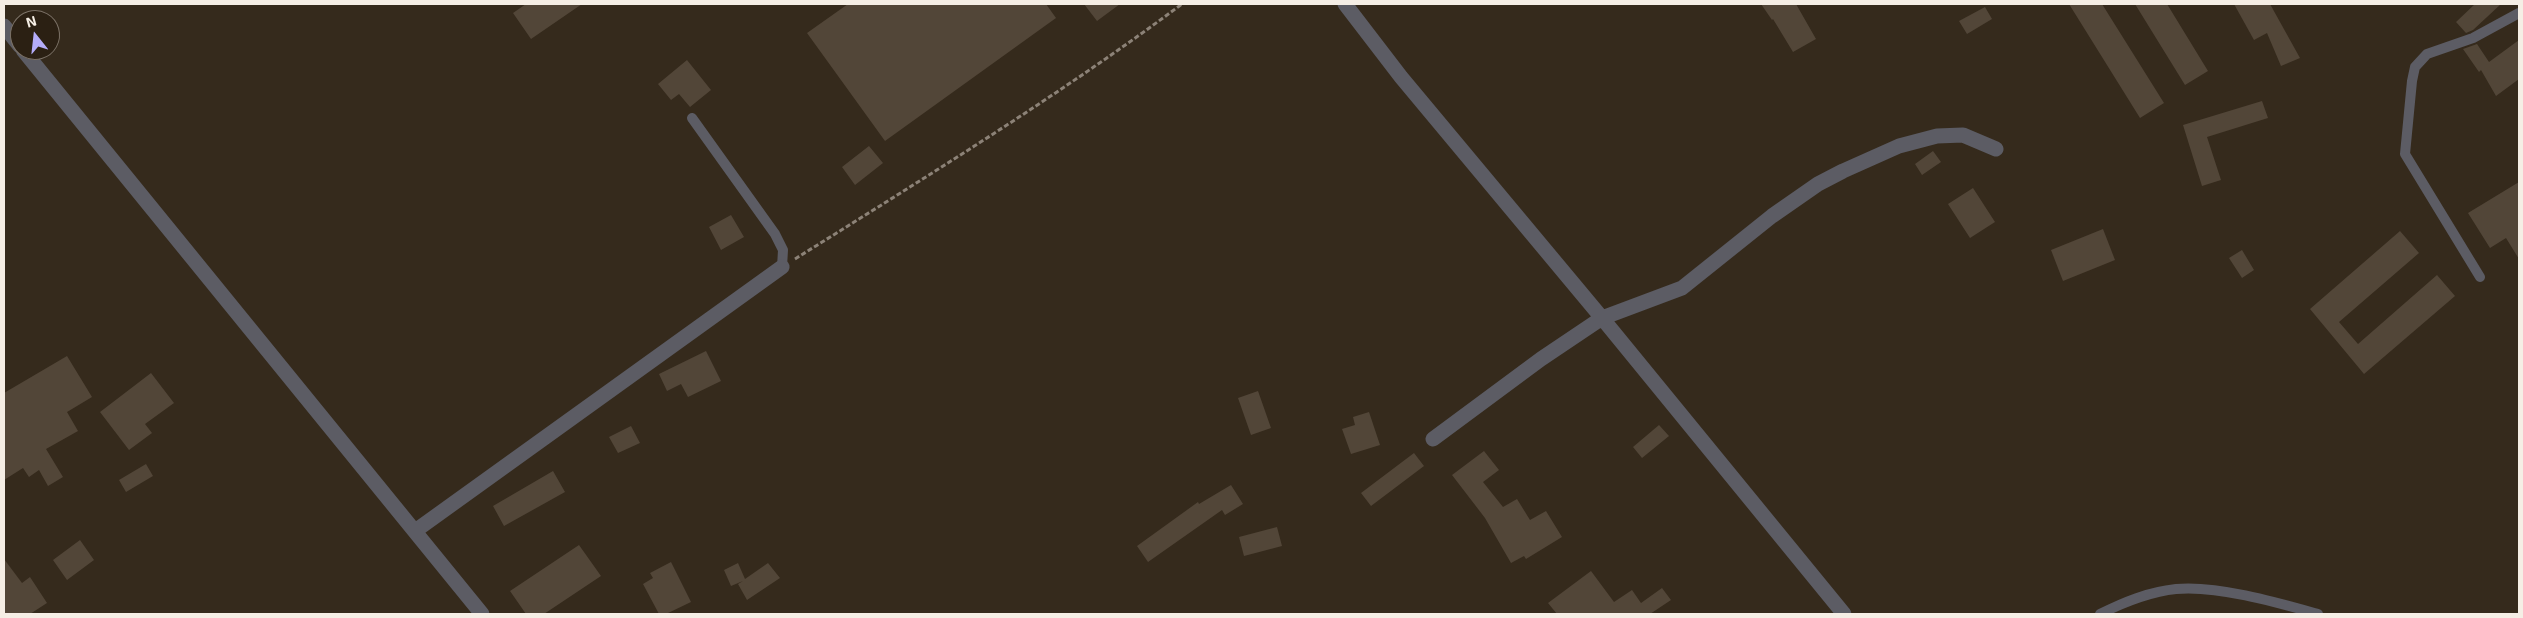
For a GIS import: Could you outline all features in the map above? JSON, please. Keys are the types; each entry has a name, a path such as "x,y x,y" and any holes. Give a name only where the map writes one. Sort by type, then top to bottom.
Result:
{"street":[{"path":"1345,4 1401,77 1602,318 1844,614"},
{"path":"31,60 482,614"},
{"path":"1433,439 1541,359 1602,318 1682,288 1772,216 1818,184 1874,155 1920,140 1952,135 1973,138 1996,149"},
{"path":"415,531 782,267"}],"lane":[{"path":"2480,277 2405,154 2412,80 2415,67 2427,54 2473,38 2519,13"},
{"path":"692,118 775,234 783,250 782,267"},
{"path":"2100,614 2130,600 2177,589 2215,590 2318,614"}],"path":[{"path":"782,267 887,203 918,180 969,151 1139,36 1182,4"}],"building":[{"path":"526,4 582,4 531,39 513,13"},
{"path":"848,4 1046,4 1056,18 885,141 807,33"},
{"path":"1084,4 1120,4 1097,21"},
{"path":"1761,4 1796,4 1816,39 1793,52 1773,19"},
{"path":"2069,4 2102,4 2164,103 2140,118"},
{"path":"2135,4 2167,4 2208,71 2185,85"},
{"path":"2234,4 2270,4 2300,58 2281,66 2267,33 2254,40"},
{"path":"2475,4 2501,4 2473,30 2466,33 2456,22"},
{"path":"1985,7 1992,19 1967,34 1959,21"},
{"path":"2519,40 2519,79 2496,96 2481,70 2479,72 2463,49 2477,44 2489,62"},
{"path":"687,60 711,90 690,107 679,94 671,100 658,84"},
{"path":"2262,101 2268,118 2207,137 2221,180 2202,186 2183,125"},
{"path":"869,146 883,163 855,185 842,167"},
{"path":"1933,151 1941,162 1922,175 1915,164"},
{"path":"2519,182 2519,259 2506,238 2490,248 2468,213"},
{"path":"1973,188 1995,222 1970,238 1948,204"},
{"path":"731,215 744,237 721,250 709,227"},
{"path":"2103,229 2115,260 2063,281 2051,250"},
{"path":"2400,231 2419,253 2339,322 2358,344 2437,275 2455,296 2364,374 2310,309"},
{"path":"2242,250 2254,270 2242,278 2229,258"},
{"path":"706,351 721,381 688,397 681,384 667,391 659,374"},
{"path":"67,356 92,397 67,412 78,431 46,449 63,477 48,486 39,470 29,477 23,468 4,480 4,393"},
{"path":"151,373 174,403 145,424 152,433 129,450 100,412"},
{"path":"1258,391 1271,428 1251,435 1238,398"},
{"path":"1369,412 1380,445 1351,454 1342,429 1355,425 1353,417"},
{"path":"1659,425 1669,436 1642,458 1633,447"},
{"path":"631,426 640,443 618,453 609,437"},
{"path":"1484,451 1499,470 1483,482 1503,507 1517,499 1530,520 1546,511 1562,537 1526,559 1524,556 1511,563 1485,518 1452,475"},
{"path":"1414,453 1424,466 1371,506 1361,493"},
{"path":"146,464 153,476 126,492 119,480"},
{"path":"553,471 565,492 504,526 493,506"},
{"path":"1231,485 1243,504 1225,515 1222,510 1148,562 1137,546 1198,502 1199,504"},
{"path":"1277,527 1282,546 1244,556 1239,537"},
{"path":"80,540 94,560 67,580 53,560"},
{"path":"579,545 601,576 544,614 526,614 510,591"},
{"path":"4,559 22,583 30,577 47,603 30,614 4,614"},
{"path":"671,562 691,602 666,614 659,614 643,584 653,578 650,573"},
{"path":"738,563 745,579 768,563 780,578 747,600 738,584 743,581 731,586 724,570"},
{"path":"1591,571 1614,602 1632,590 1641,603 1662,588 1671,600 1650,614 1557,614 1548,603"}]}
